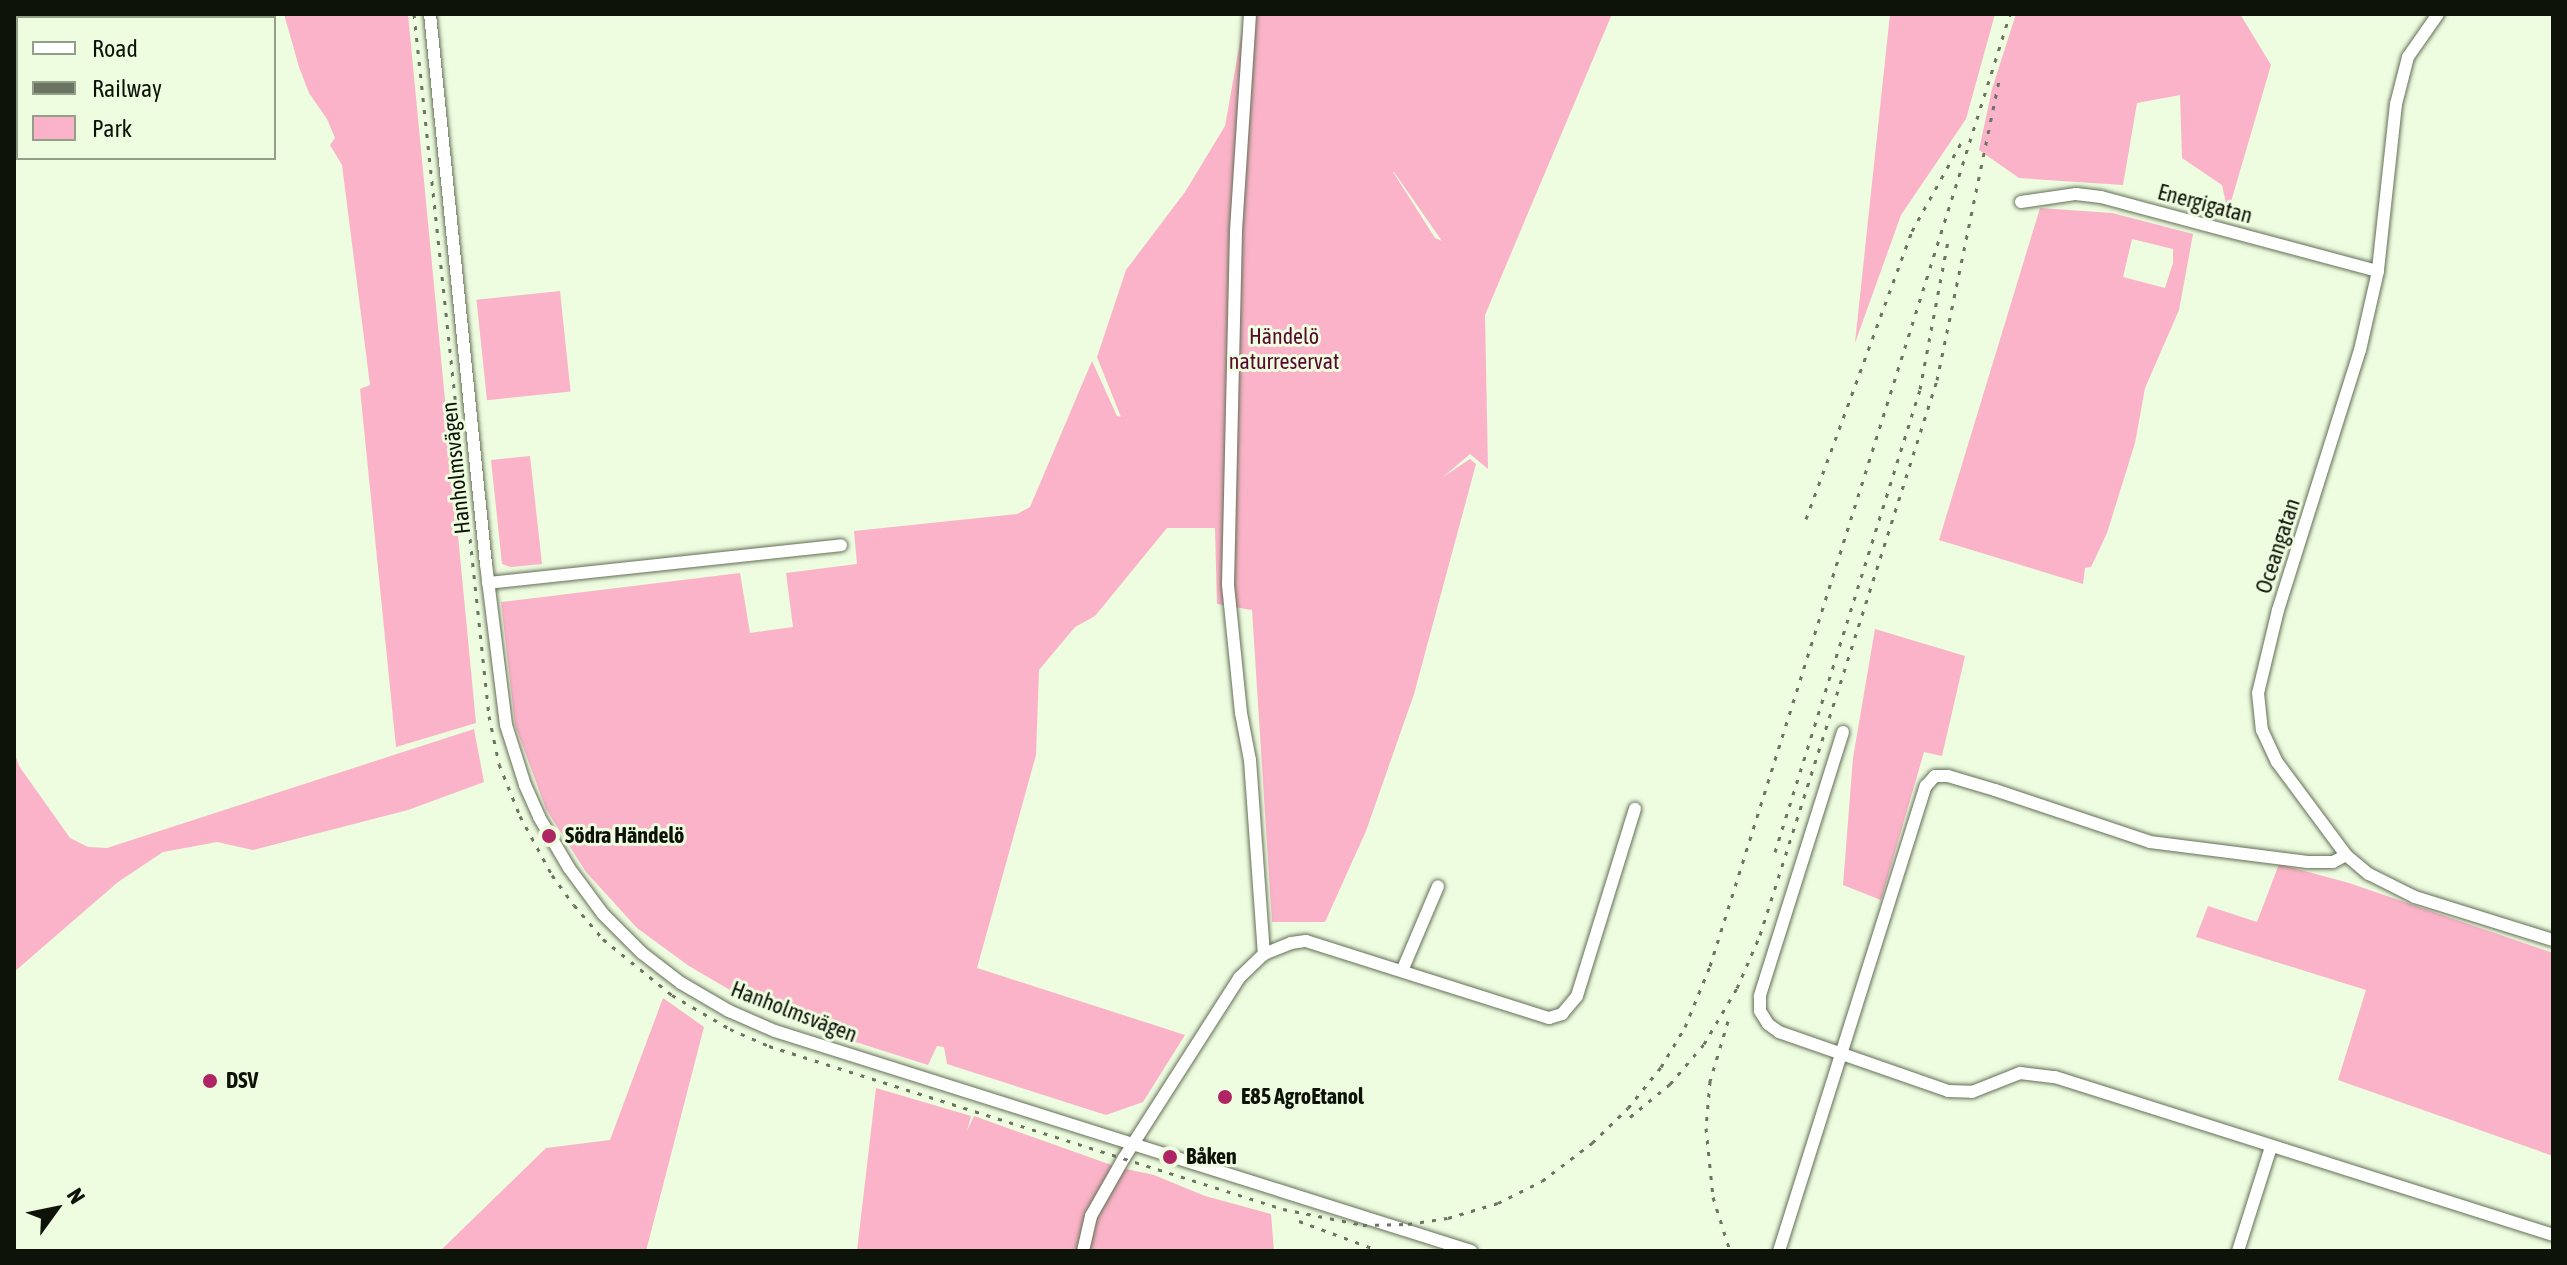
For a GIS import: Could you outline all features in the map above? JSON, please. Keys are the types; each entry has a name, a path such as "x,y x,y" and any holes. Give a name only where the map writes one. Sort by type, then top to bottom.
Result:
{"street":[{"name":"Hanholmsvägen","path":"430,14 488,583 506,725 525,785 549,836 586,893 642,953 707,999 775,1031 1471,1251"},
{"path":"1250,14 1236,232 1228,585 1241,713 1250,760 1264,954"},
{"name":"Oceangatan","path":"2438,14 2408,57 2396,104 2378,271 2360,350 2278,610 2258,693 2262,730 2277,762 2346,855 2392,888 2553,940"},
{"name":"Energigatan","path":"2021,202 2076,194 2101,197 2378,271"},
{"path":"488,583 841,545"},
{"path":"1843,732 1760,996 1760,1011 1768,1024 1779,1032 1948,1091 1972,1092 2020,1073 2035,1072 2553,1235"},
{"path":"1779,1251 1926,786 1935,776 1948,776 1995,790 2150,842 2308,862 2333,862 2346,855"},
{"path":"1083,1251 1091,1216 1132,1145 1239,978 1264,954 1306,941 1549,1018 1562,1014 1577,996 1635,809"},
{"path":"1402,971 1438,886"},
{"path":"2238,1251 2271,1147"}],"green space":[{"path":"284,14 408,14 476,723 396,747 360,389 370,385 342,165 330,145 335,138 327,119 309,93 299,67"},
{"name":"Händelö naturreservat","path":"1245,14 1612,14 1485,315 1488,469 1470,454 1443,477 1470,459 1476,464 1414,694 1366,831 1325,922 1272,922 1252,610 1217,604 1215,528 1167,528 1095,616 1075,627 1039,670 1036,755 977,968 1185,1035 1143,1102 1106,1115 947,1064 944,1047 937,1046 928,1065 840,1037 742,997 689,966 637,928 586,872 546,809 515,725 501,602 740,573 750,633 793,627 786,573 857,564 854,531 1017,514 1030,507 1092,361 1117,416 1121,417 1097,357 1126,270 1185,192 1225,126","holes":["1394,172 1442,241 1435,238"]},
{"path":"1890,14 1995,14 1966,119 1901,215 1855,343"},
{"path":"2016,14 2240,14 2271,65 2228,212 2222,185 2182,158 2180,95 2137,103 2123,185 2019,178 1979,150 1992,89"},
{"path":"2040,208 2112,213 2193,234 2179,310 2145,388 2135,443 2107,533 2091,567 2085,568 2083,584 1939,540","holes":["2132,239 2173,249 2173,263 2165,288 2123,277"]},
{"path":"560,291 571,391 487,400 476,300"},
{"path":"530,456 542,564 511,567 502,564 491,460"},
{"path":"1875,629 1965,656 1942,756 1924,752 1881,900 1843,885 1853,758"},
{"path":"474,729 484,782 408,810 253,850 217,842 163,852 118,882 14,972 14,751 19,766 70,838 88,847 107,848"},
{"path":"2279,864 2349,883 2553,953 2553,1156 2338,1080 2366,990 2196,937 2208,906 2257,922"},
{"path":"663,998 704,1027 646,1251 440,1251 546,1148 610,1140"},
{"path":"876,1088 971,1116 967,1131 974,1116 1117,1167 1154,1175 1205,1196 1271,1214 1274,1251 857,1251"}],"railway":[{"path":"414,14 489,716 499,764 520,816 552,875 574,905 603,939 672,995 730,1029 769,1046 1283,1209 1363,1225 1408,1224 1448,1218 1498,1203 1542,1181 1592,1143 1628,1108 1661,1067 1685,1027 1710,966 2010,14"},
{"path":"1630,1117 1670,1084 1704,1044 1737,988 1760,935 1937,380 2000,77"},
{"path":"1806,519 1912,231 1962,141"},
{"path":"1775,852 1920,389 1948,241"},
{"path":"1728,1021 1710,1081 1706,1128 1713,1197 1730,1251"},
{"path":"1299,1221 1380,1251"}],"place":[{"name":"Södra Händelö","path":"549,836"},
{"name":"DSV","path":"210,1081"},
{"name":"E85 AgroEtanol","path":"1225,1097"},
{"name":"Båken","path":"1170,1157"}]}
